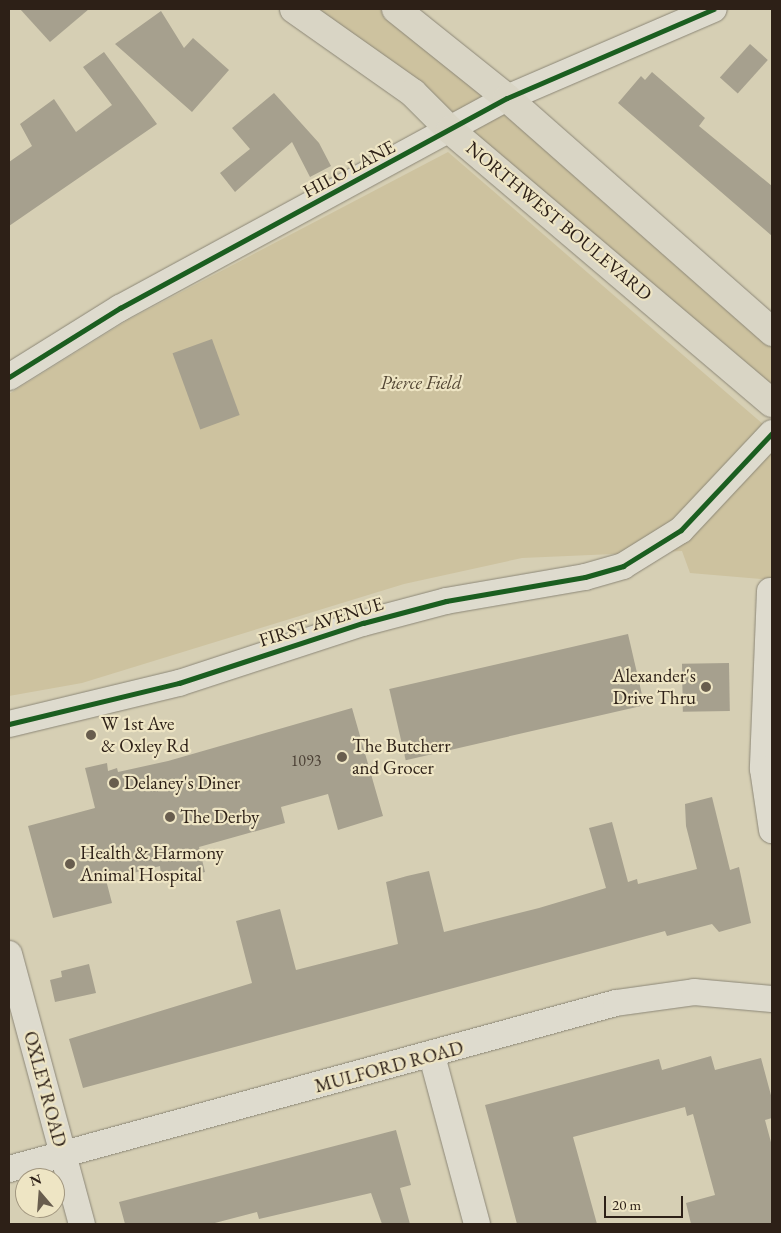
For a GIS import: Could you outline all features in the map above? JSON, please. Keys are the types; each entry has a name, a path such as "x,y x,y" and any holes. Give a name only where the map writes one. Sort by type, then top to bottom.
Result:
{"main road":[{"name":"NORTHWEST BOULEVARD","path":"294,9 413,93 450,130 772,403"},
{"path":"396,9 506,98 772,332"}],"street":[{"name":"HILO LANE","path":"9,377 120,308 506,98 714,9"},
{"name":"FIRST AVENUE","path":"9,724 179,683 363,623 446,601 585,577 623,566 681,530 772,433"},
{"path":"770,591 763,769 772,830"},
{"name":"OXLEY ROAD","path":"9,954 82,1224"},
{"name":"MULFORD ROAD","path":"9,1169 658,994 694,992 772,999"},
{"path":"432,1056 477,1224"}],"green space":[{"path":"294,9 396,9 772,332 772,403"},
{"name":"Pierce Field","path":"448,152 772,432 772,580 690,573 682,551 522,558 404,584 82,683 9,696 9,394 128,320"}],"building":[{"path":"20,9 89,9 50,42"},
{"path":"161,11 184,48 193,38 229,70 192,112 115,44"},
{"path":"750,44 768,60 738,94 720,77"},
{"path":"104,52 157,124 9,226 9,162 32,146 20,124 54,99 76,132 112,105 83,67"},
{"path":"652,72 705,118 699,126 772,186 772,236 618,103 641,76 645,80"},
{"path":"274,93 319,143 331,166 310,177 292,142 235,192 220,173 250,149 232,128"},
{"path":"212,339 240,415 200,429 173,353"},
{"path":"628,634 644,705 406,760 389,689"},
{"name":"Alexander's Drive Thru","path":"729,663 730,711 683,712 682,664"},
{"path":"352,708 383,816 338,830 328,794 281,807 285,823 199,847 205,872 184,877 182,869 161,874 160,866 106,880 112,903 53,918 28,826 95,808 85,768 107,763 108,771 117,768 118,772 168,761"},
{"path":"712,797 730,870 739,867 751,923 719,932 712,924 667,936 665,931 83,1088 69,1039 252,983 236,921 280,909 296,970 398,944 386,882 407,876 429,871 444,932 539,908 606,888 589,828 612,822 628,882 637,879 638,884 697,869 686,826 685,804"},
{"path":"89,964 96,993 55,1002 50,980 62,977 61,971"},
{"path":"711,1056 715,1070 761,1058 772,1099 772,1118 765,1120 772,1146 772,1224 691,1224 686,1203 715,1195 693,1114 687,1116 685,1107 573,1137 597,1224 517,1224 485,1105 659,1059 662,1070"},
{"path":"396,1130 411,1185 400,1188 410,1224 382,1224 371,1193 259,1219 257,1212 211,1224 125,1224 119,1202"}],"cycle path":[{"path":"9,377 120,308 507,98 714,9"},
{"path":"9,724 179,683 363,623 446,601 585,577 623,566 681,530 772,433"}],"place":[{"name":"Alexander's Drive Thru","path":"706,687"},
{"name":"W 1st Ave & Oxley Rd","path":"91,735"},
{"name":"The Butcherr and Grocer","path":"342,757"},
{"name":"Delaney's Diner","path":"114,783"},
{"name":"The Derby","path":"170,817"},
{"name":"Health & Harmony Animal Hospital","path":"70,864"}]}
